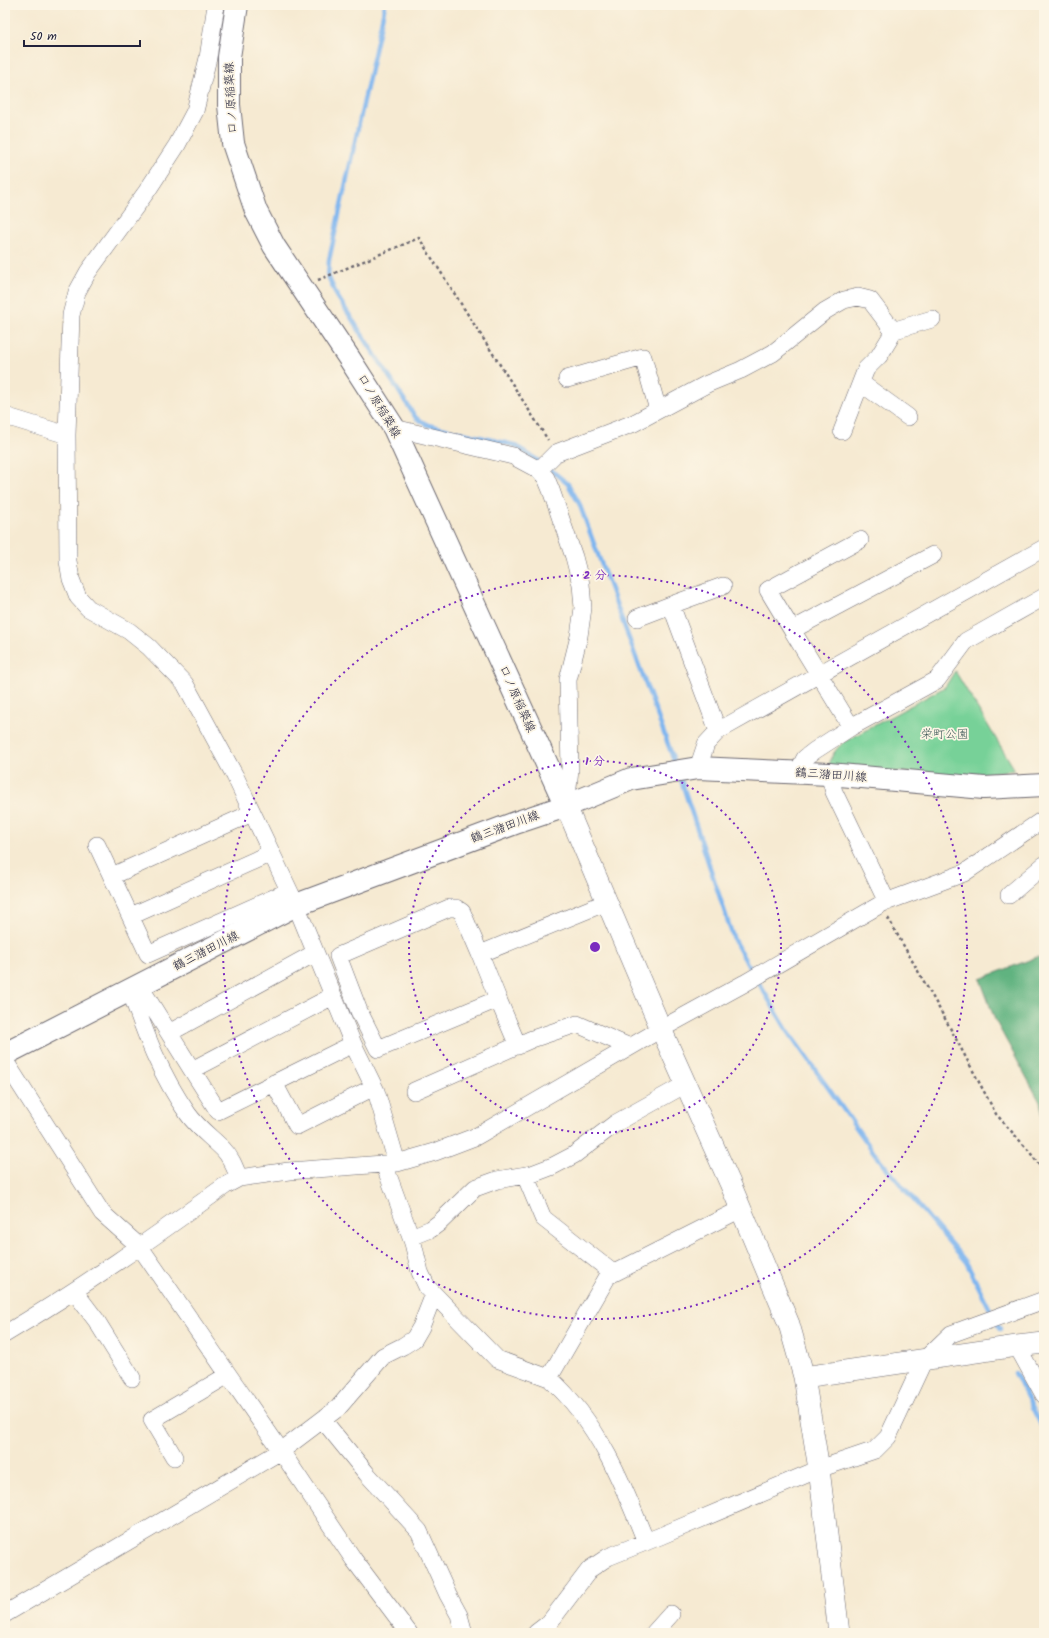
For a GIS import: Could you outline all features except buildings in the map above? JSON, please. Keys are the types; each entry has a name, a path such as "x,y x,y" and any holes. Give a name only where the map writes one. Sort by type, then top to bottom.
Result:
{"main road":[{"name":"口ノ原稲築線","path":"237,5 229,57 229,105 233,143 256,211 274,246 394,428 566,806"},
{"name":"鶴三潴田川線","path":"5,1054 134,988 292,898 566,806 631,779 698,768 829,774 984,788 1044,785"}],"street":[{"path":"216,5 208,58 195,111 177,145 147,191 88,272 77,292 71,315 67,436 68,561 71,579 78,597 88,608 129,631 149,647 185,684 235,776 292,898 353,1044 374,1087 390,1164 420,1272 427,1287 497,1359 549,1378 566,1393 582,1413 609,1458 633,1509 646,1542"},
{"path":"539,470 556,453 634,423 707,384 741,370 773,353 825,311 844,300 858,297 870,300 889,325 892,332 879,356 866,369 842,431"},
{"path":"892,332 932,319"},
{"path":"567,379 643,357 658,410"},
{"path":"861,383 908,417"},
{"path":"5,416 67,436"},
{"path":"394,428 513,456 539,470 546,478 551,490 574,557 581,584 583,608 579,636 568,680 570,769 566,806 661,1029 741,1209 789,1324 804,1377 819,1469 838,1633"},
{"path":"851,727 768,590 860,540"},
{"path":"698,768 706,744 718,731 1044,548"},
{"path":"792,630 933,555"},
{"path":"637,618 723,586"},
{"path":"797,773 805,758 814,751 851,727 937,680 966,641 1044,597"},
{"path":"671,605 718,731"},
{"path":"829,774 834,792 884,903"},
{"path":"112,876 252,813"},
{"path":"5,1334 74,1291 140,1247 226,1185 239,1178 289,1171 390,1164 435,1152 477,1136 661,1029 745,983 884,903 964,873 1044,818"},
{"path":"97,845 148,954 292,898"},
{"path":"130,916 271,854"},
{"path":"1009,895 1044,865"},
{"path":"480,954 607,902"},
{"path":"498,999 378,1049 359,1010 338,956 449,908 456,908 462,912 518,1046"},
{"path":"169,1034 315,953"},
{"path":"134,988 169,1034 218,1111 353,1044"},
{"path":"134,988 150,1045 172,1089 189,1116 203,1132 223,1149 231,1160 239,1178"},
{"path":"192,1070 333,996"},
{"path":"414,1091 518,1046 576,1024 630,1047"},
{"path":"5,1061 102,1213 140,1247 282,1451 354,1560 409,1633"},
{"path":"274,1083 297,1126 374,1087"},
{"path":"411,1237 431,1229 439,1223 469,1192 475,1188 497,1180 525,1175 553,1166 574,1155 616,1123 686,1084"},
{"path":"525,1175 543,1218 613,1273"},
{"path":"549,1378 608,1276 741,1209"},
{"path":"74,1291 96,1320 132,1378"},
{"path":"5,1614 282,1451 338,1408 383,1356 414,1339 434,1294"},
{"path":"536,1633 549,1623 590,1569 608,1556 646,1542 819,1469 875,1450 888,1437 924,1360 951,1334 1044,1300"},
{"path":"804,1377 1044,1343"},
{"path":"1018,1346 1044,1395"},
{"path":"174,1457 152,1420 228,1374"},
{"path":"323,1420 367,1474 419,1531 458,1615 464,1633"},
{"path":"654,1633 672,1614"}],"path":[{"path":"301,288 418,238 556,453"},
{"path":"884,903 996,1114 1029,1151 1044,1172"}],"green space":[{"name":"栄町公園","path":"955,671 1015,770 956,776 829,767 834,753 844,742 945,687"},
{"path":"1037,957 1044,959 1044,1121 1040,1102 995,1020 980,979"}],"waterway":[{"path":"385,5 329,260 328,276 337,296 416,418 428,425 514,445 540,462"},
{"path":"546,466 568,484 579,503 676,766"},
{"path":"680,777 734,940 753,974"},
{"path":"757,980 787,1030 875,1154 966,1262 993,1315"},
{"path":"996,1321 1000,1329"},
{"path":"1015,1373 1044,1431"}]}
